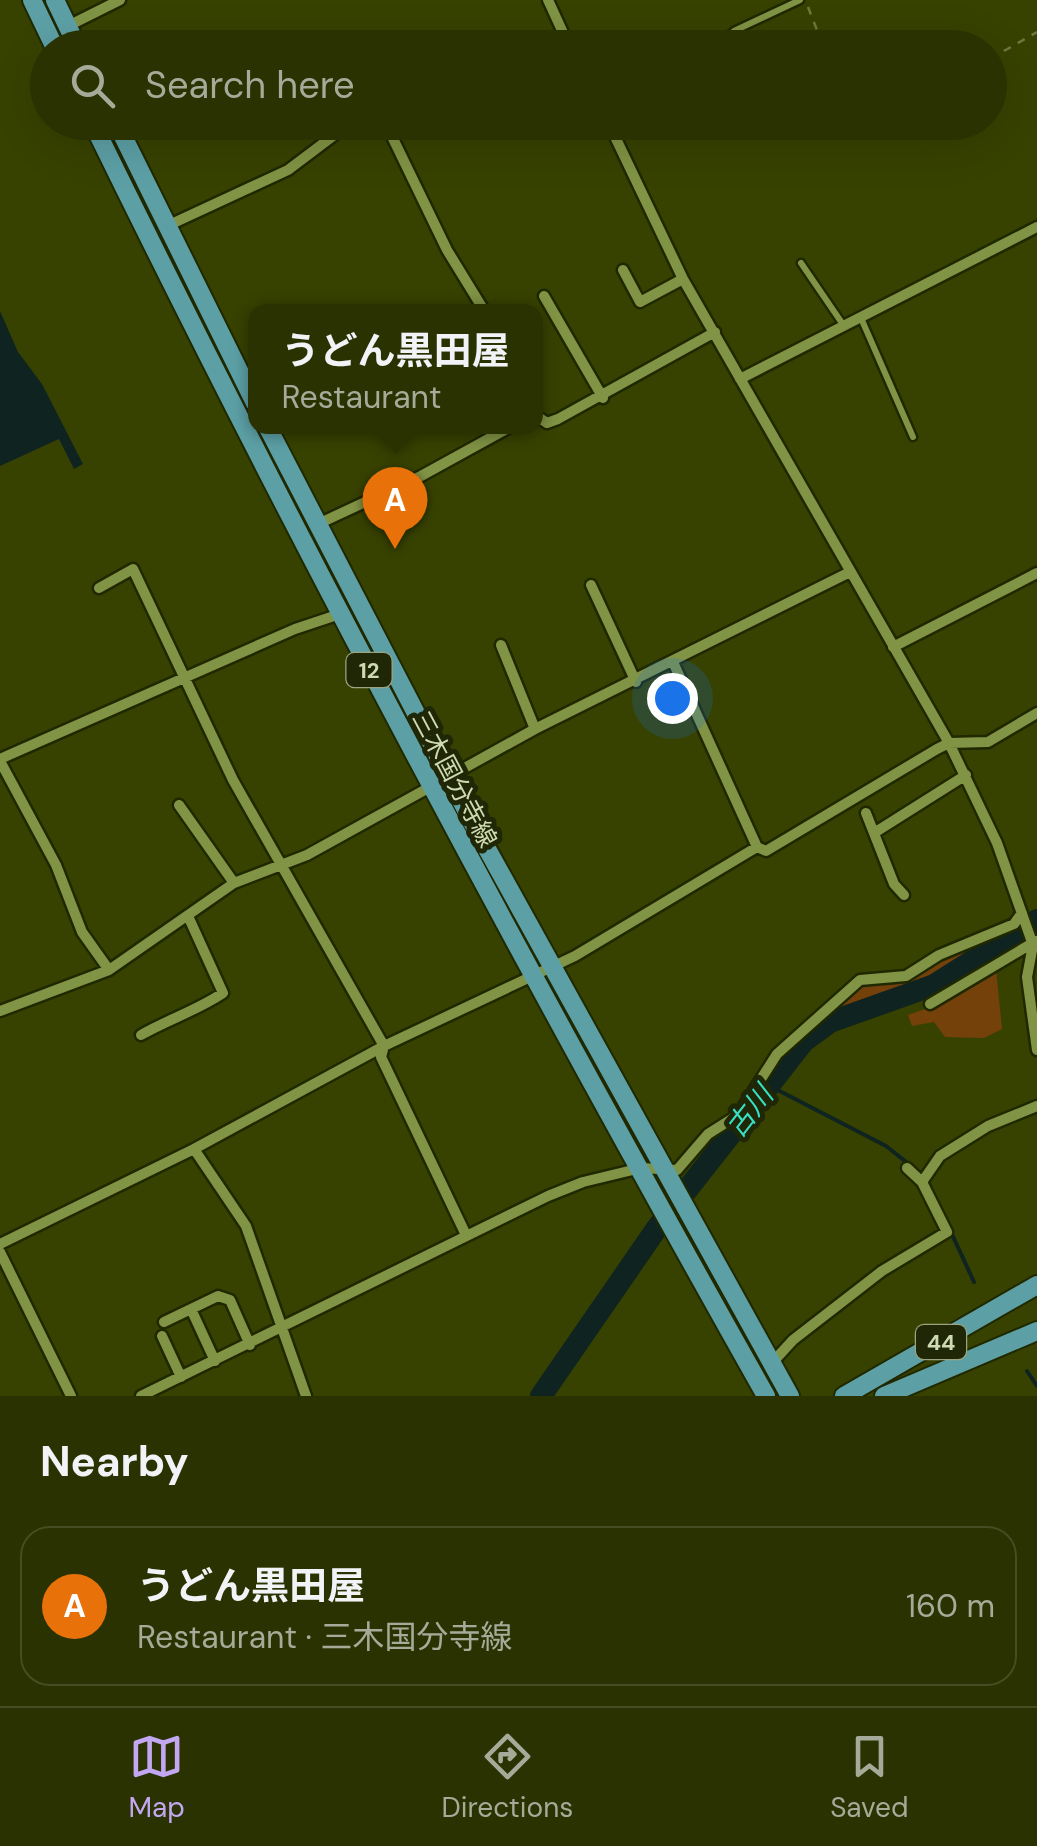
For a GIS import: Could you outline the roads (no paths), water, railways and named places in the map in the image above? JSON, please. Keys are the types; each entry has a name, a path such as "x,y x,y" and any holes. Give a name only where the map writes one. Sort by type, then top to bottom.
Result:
{"main road":[{"path":"32,0 46,30"},
{"path":"55,0 70,30"},
{"name":"三木国分寺線","path":"101,140 244,433 430,784 766,1396"},
{"path":"125,140 248,389"},
{"name":"三木国分寺線","path":"271,434 448,775 790,1396"},
{"name":"44","path":"844,1396 1037,1285"},
{"name":"44","path":"884,1396 1037,1331"}],"street":[{"path":"68,26 120,0"},
{"path":"548,0 562,30"},
{"path":"167,226 288,170 328,140"},
{"path":"395,140 447,250 480,304"},
{"path":"617,140 684,279 949,743 997,843 1033,941 1027,977 1037,1050"},
{"path":"740,379 1037,227"},
{"path":"623,270 640,302 684,279"},
{"path":"544,296 603,398"},
{"path":"543,420 547,423 603,398 714,332"},
{"path":"318,524 422,476 498,434"},
{"path":"99,588 133,570 233,780 384,1046 382,1057 466,1235"},
{"path":"0,1012 108,970 234,883 262,868 280,866 535,729 850,572"},
{"path":"893,647 1037,573"},
{"path":"591,585 636,682"},
{"path":"108,970 82,932 56,865 0,760 188,680 294,629 340,614"},
{"path":"501,645 535,729"},
{"path":"673,662 757,847 766,851 949,743 988,742 1037,714"},
{"path":"874,833 966,776"},
{"path":"179,805 234,883"},
{"path":"866,813 894,884 904,894"},
{"path":"0,1244 194,1149 384,1046 552,966 757,847"},
{"path":"140,1035 172,1017 191,1014 224,993 188,916"},
{"path":"141,1396 466,1235 583,1182 641,1168 666,1173 684,1165 708,1134 738,1115 777,1054 860,980 906,976 939,955 1014,924 1023,916"},
{"path":"930,1004 1033,941"},
{"path":"926,1177 940,1156 988,1126 1037,1106"},
{"path":"194,1149 246,1226 306,1396"},
{"path":"772,1364 793,1340 882,1271 947,1232 926,1177 907,1168"},
{"path":"0,1252 70,1396"},
{"path":"164,1322 218,1296 230,1300 250,1345"},
{"path":"191,1309 215,1361"},
{"path":"162,1336 181,1377"}],"lane":[{"path":"736,30 802,0"},
{"path":"802,263 844,326"},
{"path":"860,317 913,437"}],"water":[{"path":"0,311 18,352 42,384 83,464 74,469 59,439 0,466"}],"waterway":[{"name":"古川","path":"541,1396 657,1228 804,1041 830,1022 934,985 1037,920"},
{"path":"768,1085 886,1146 910,1165"},
{"path":"932,1191 974,1282"},
{"path":"1027,1371 1037,1386"}],"place":[{"name":"うどん黒田屋","path":"395,549"}]}
